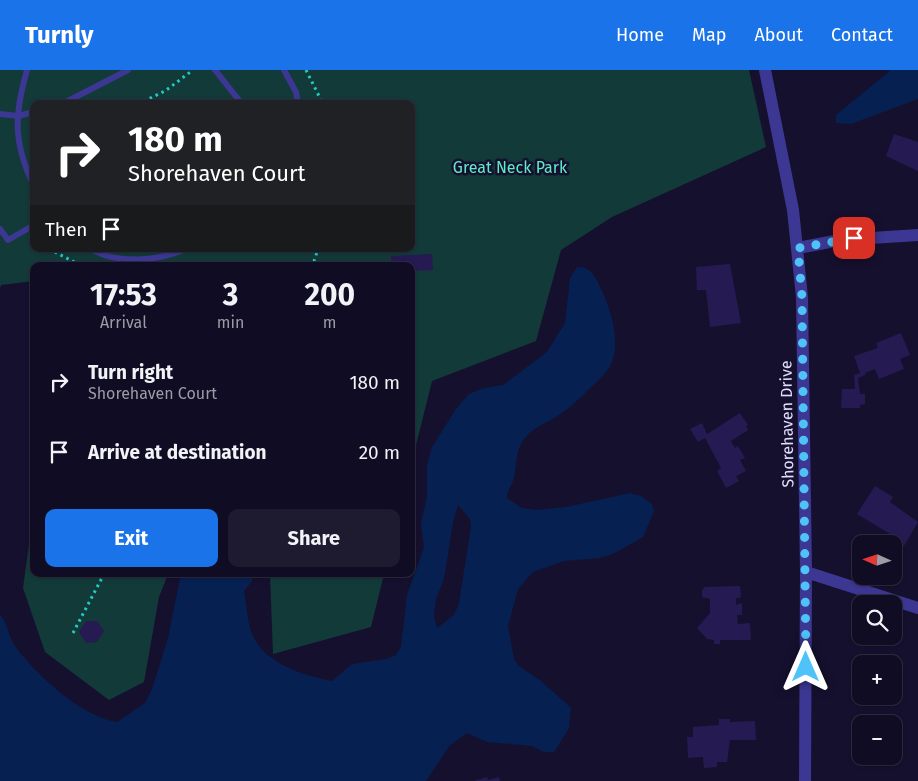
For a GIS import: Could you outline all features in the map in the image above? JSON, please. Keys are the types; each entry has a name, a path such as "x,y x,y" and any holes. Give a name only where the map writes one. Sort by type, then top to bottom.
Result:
{"street":[{"name":"Shorehaven Drive","path":"765,70 798,248 802,297 806,572 805,781"},
{"path":"798,248 840,240 918,235"},
{"path":"806,572 918,608"}],"lane":[{"path":"27,70 18,116 19,152 30,177"},
{"path":"70,100 128,70"},
{"path":"217,70 239,100"},
{"path":"284,70 296,92 297,100"},
{"path":"0,114 18,116 30,113"},
{"path":"0,229 8,240 30,227"},
{"path":"100,252 114,257 134,260 155,258 176,252"}],"path":[{"path":"146,100 165,90 193,70"},
{"path":"306,70 321,100"},
{"path":"55,252 74,262"},
{"path":"73,633 102,577"}],"green space":[{"name":"Great Neck Park","path":"0,70 749,70 766,147 612,217 561,250 536,341 432,381 415,449 415,262 30,262 30,281 1,285 0,288"},
{"path":"30,537 30,577 167,577 159,597 144,682 109,700 45,652 23,588"},
{"path":"270,577 383,577 371,627 273,654"}],"water":[{"path":"891,70 918,70 918,99 851,124 836,123 836,115"},
{"path":"577,267 582,267 593,274 609,309 615,342 612,362 605,374 574,403 559,415 533,430 525,438 519,448 513,481 507,498 522,508 536,510 566,507 630,493 641,496 652,504 654,511 643,537 613,554 599,558 564,561 533,572 518,589 508,626 514,659 519,666 541,681 571,708 569,728 554,752 544,752 532,746 487,742 467,733 450,745 426,781 0,781 0,615 15,646 34,669 60,693 89,712 117,722 145,703 152,689 168,638 180,577 252,577 252,581 244,591 252,635 261,649 279,663 311,676 332,681 352,664 386,659 396,655 401,647 407,595 424,548 421,523 427,497 427,465 432,447 456,409 469,394 484,388 503,385 547,352 565,323 570,278","holes":["458,505 470,519 471,527 459,603 454,615 437,628 434,616 436,599 444,579 453,522"]}],"building":[{"path":"894,134 918,142 918,171 886,156"},
{"path":"432,254 433,270 415,271 415,262 391,262 391,256"},
{"path":"730,264 741,323 710,327 706,290 697,290 696,267"},
{"path":"901,333 910,355 900,359 904,369 879,379 875,369 865,373 865,375 858,378 860,394 865,394 865,404 860,405 860,408 841,408 842,389 855,389 854,375 860,373 854,356 878,348 876,343"},
{"path":"740,413 748,425 746,426 748,430 731,441 735,448 738,446 745,458 740,460 746,471 736,476 739,481 726,488 717,471 721,468 705,438 698,442 690,429 702,423 707,434"},
{"path":"875,486 893,497 890,502 918,522 904,546 902,545 902,535 892,535 857,514"},
{"path":"740,586 741,595 740,598 736,598 736,605 742,603 742,615 737,615 738,624 750,623 751,640 720,640 720,644 714,644 714,640 707,639 697,628 710,613 710,599 702,597 702,590 705,587"},
{"path":"86,621 97,621 104,631 97,642 86,643 79,632"},
{"path":"719,719 730,719 730,722 755,721 756,740 730,740 727,762 717,762 717,767 704,768 703,757 688,758 687,737 693,737 693,727 719,725"},
{"path":"487,777 488,780 499,777 500,781 474,781"}],"route":[{"path":"806,667 802,297 798,248 854,238"}]}
